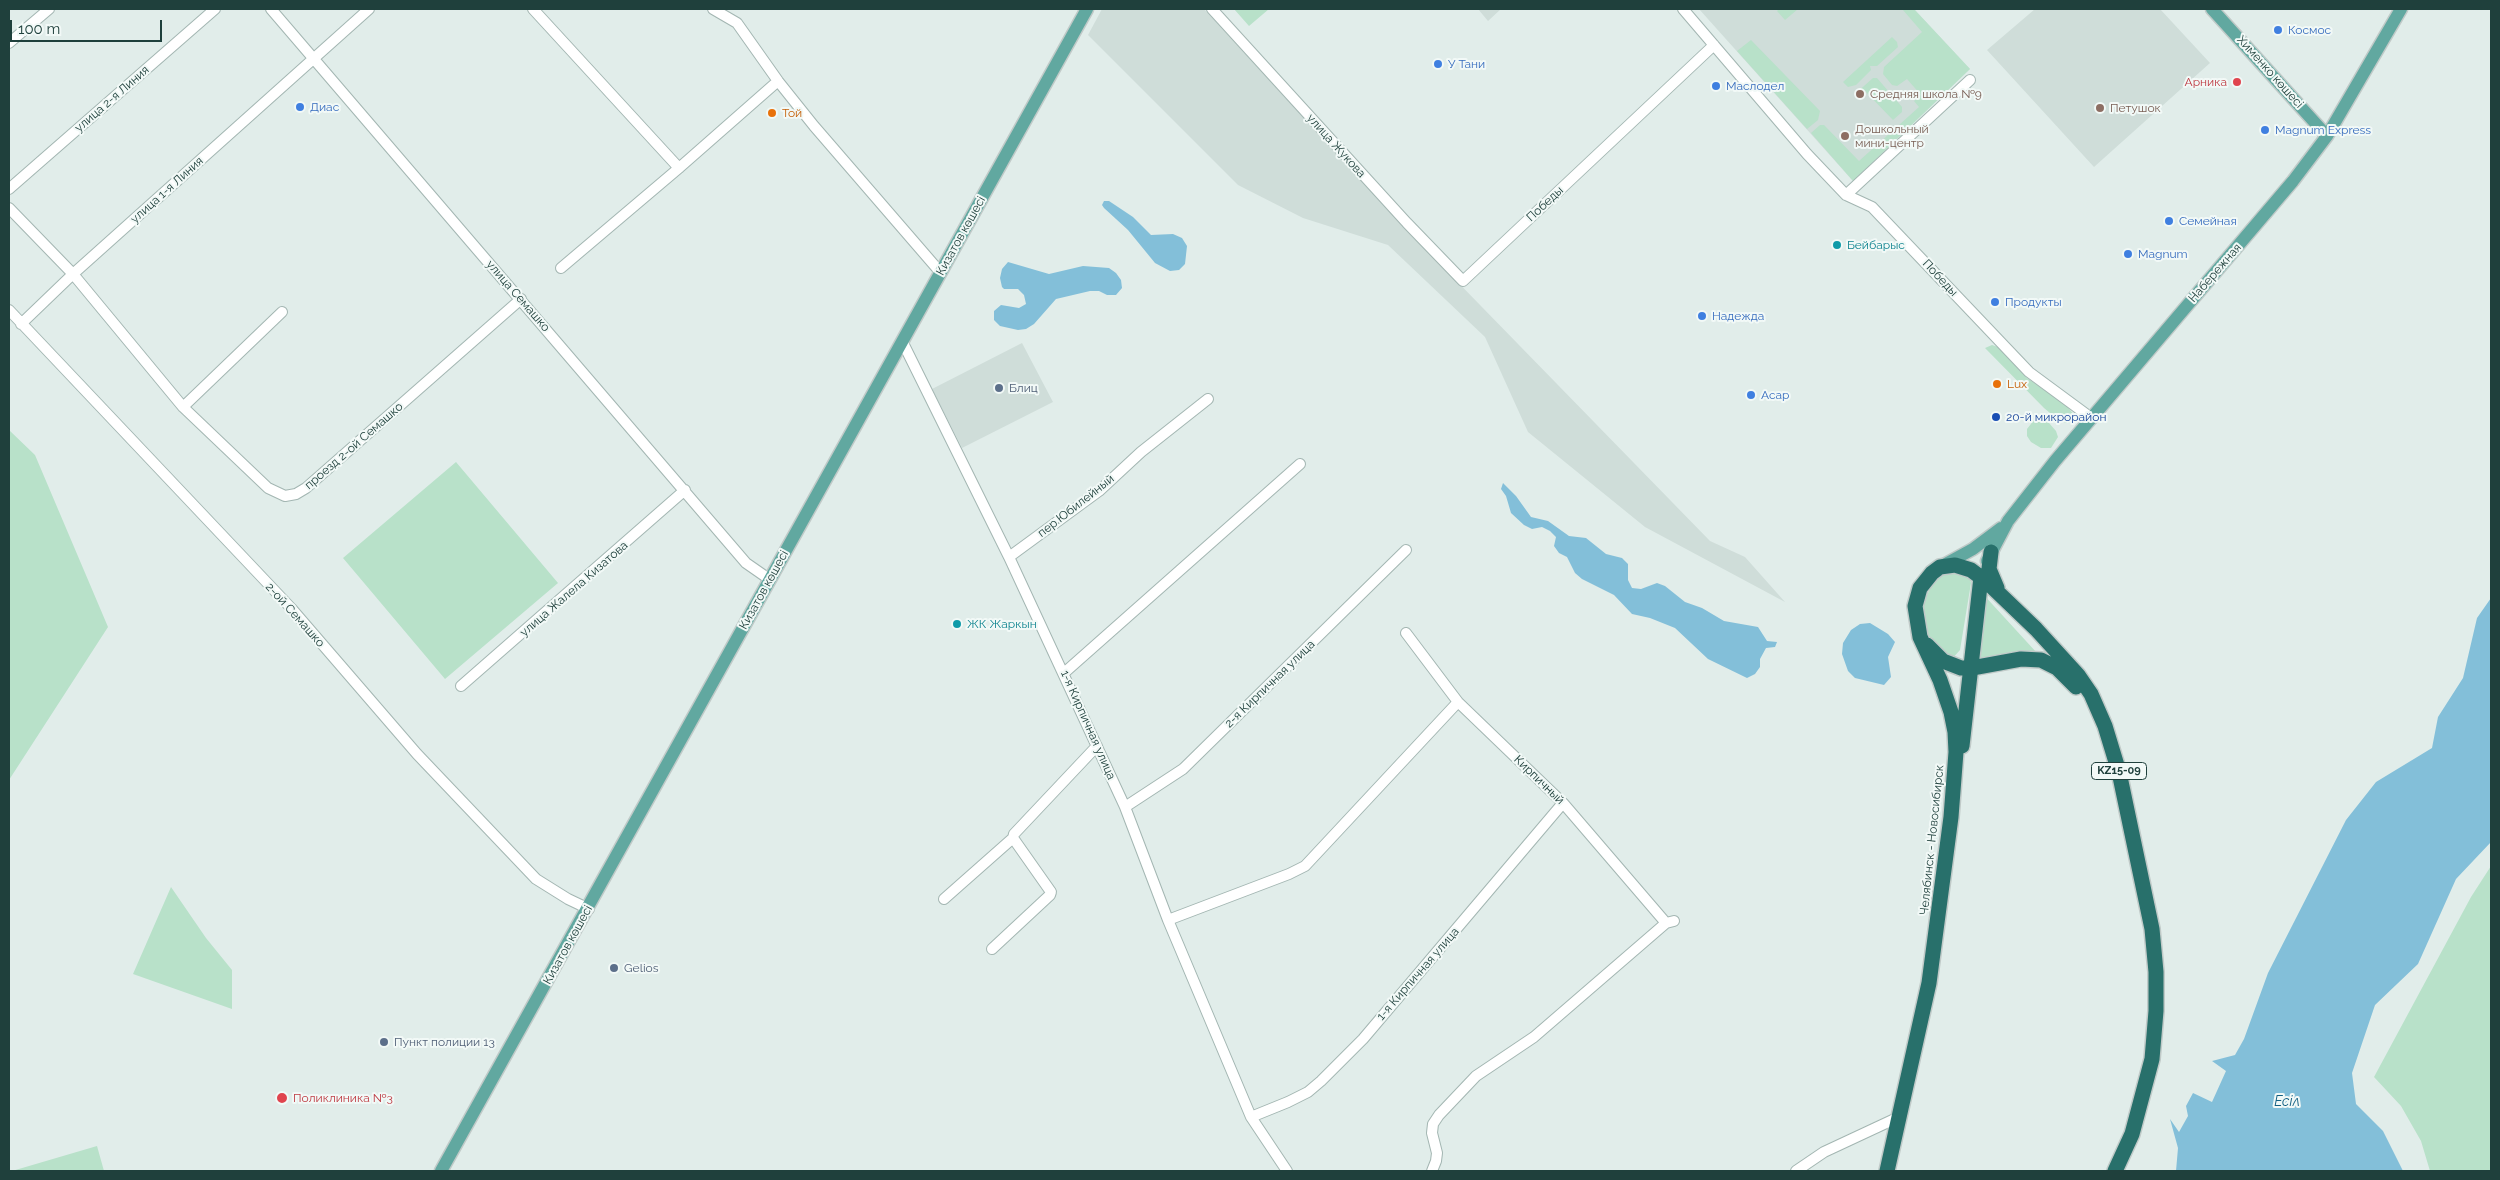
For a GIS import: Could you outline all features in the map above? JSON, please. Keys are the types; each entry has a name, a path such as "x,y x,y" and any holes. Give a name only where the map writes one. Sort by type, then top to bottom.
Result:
{"highway":[{"path":"1991,552 1990,576 2006,599"},
{"name":"KZ15-09","path":"1940,567 1949,565 1962,566 1982,577 2006,599 2078,675 2091,694 2105,726 2121,781 2152,928 2156,972 2156,1011 2152,1059 2132,1134 2115,1171"},
{"name":"Челябинск - Новосибирск","path":"1887,1171 1929,983 1951,817 1955,732 1945,693 1917,630 1915,606 1920,588 1932,573 1940,567"},
{"path":"1951,817 1972,668 1982,577"},
{"path":"1917,630 1931,650 1943,661 1956,667 1972,668"},
{"path":"1943,661 1954,662 1964,657 1970,649 1975,636"},
{"name":"KZ15-09","path":"1972,668 2020,659 2041,660 2061,672 2080,693 2099,738 2139,887 2151,950 2156,1011"}],"main road":[{"name":"Кизатов көшесі","path":"441,1171 589,909 769,579 903,343 1087,9"},
{"name":"Хименко көшесі","path":"2212,9 2328,136"},
{"name":"Набережная","path":"1982,577 1991,552 2008,522 2090,417 2227,259 2328,136 2401,9"},
{"name":"Набережная","path":"1940,567 1973,549 2008,522"}],"street":[{"path":"9,43 49,9"},
{"name":"улица 2-я Линия","path":"9,189 215,9"},
{"name":"улица Семашко","path":"271,9 315,58 746,563 769,579"},
{"name":"улица 1-я Линия","path":"21,324 73,274 370,9"},
{"path":"533,9 679,168"},
{"path":"713,9 737,23 814,126 941,273"},
{"name":"улица Жукова","path":"1212,9 1406,224 1462,281"},
{"name":"Победы","path":"1683,9 1807,154 1846,195 1872,207 2029,372 2090,417"},
{"name":"Победы","path":"1462,281 1714,45"},
{"path":"561,268 679,168 778,80"},
{"path":"1846,195 1970,80"},
{"name":"проезд 2-ой Семашко","path":"9,208 73,274 183,407 268,488 285,496 296,494 306,488 521,300"},
{"name":"2-ой Семашко","path":"9,310 291,608 417,754 536,879 568,899 589,909"},
{"path":"183,407 282,312"},
{"name":"1-я Кирпичная улица","path":"903,343 1009,557 1125,807 1168,920 1251,1117 1287,1171"},
{"name":"пер.Юбилейный","path":"1009,557 1099,491 1141,452 1208,399"},
{"path":"1064,674 1300,464"},
{"name":"улица Жалела Кизатова","path":"461,686 685,490"},
{"name":"2-я Кирпичная улица","path":"1125,807 1183,769 1406,550"},
{"name":"Кирпичный","path":"1406,633 1458,702 1563,803 1670,922 1534,1037 1476,1076 1445,1108 1434,1124 1432,1133 1436,1161 1432,1171"},
{"path":"1168,920 1306,866 1458,702"},
{"path":"944,899 1013,838 1014,834 1097,746"},
{"name":"1-я Кирпичная улица","path":"1251,1117 1308,1092 1322,1081 1363,1039 1563,803"},
{"path":"992,949 1051,892 1013,838"},
{"path":"1796,1171 1824,1152 1899,1117"}],"shaded area":[{"path":"1102,9 1204,9 1404,227 1710,541 1745,557 1785,602 1645,527 1528,432 1485,337 1388,245 1303,218 1238,185 1088,35"},
{"path":"1478,9 1501,9 1488,21"},
{"name":"Средняя школа №9","path":"1699,9 1914,9 1970,69 1853,181"},
{"name":"Петушок","path":"2035,9 2160,9 2210,63 2094,167 1987,50"},
{"path":"1022,343 1053,402 962,448 932,389"}],"green space":[{"path":"1234,9 1269,9 1249,26"},
{"path":"1779,9 1798,9 1785,20 1777,11"},
{"path":"1904,9 1914,9 1970,69 1853,181 1811,133 1820,125 1824,125 1859,161 1919,107 1914,101 1921,95 1907,79 1897,86 1892,85 1883,74 1884,67 1922,32"},
{"path":"1892,37 1897,42 1898,47 1877,66 1870,66 1871,70 1856,85 1848,87 1843,82"},
{"path":"1751,40 1820,111 1818,120 1807,129 1737,51"},
{"path":"1873,78 1877,78 1902,107 1902,112 1893,120 1865,91 1857,97 1855,94"},
{"path":"1992,345 1998,347 2027,378 2066,405 2075,416 2072,422 2066,423 2056,418 2044,408 1985,348"},
{"path":"2042,419 2049,423 2056,431 2058,437 2051,448 2041,448 2031,442 2027,436 2027,429 2034,420"},
{"path":"9,430 35,455 108,627 9,780"},
{"path":"456,462 558,583 445,679 343,558"},
{"path":"1955,569 1970,578 1971,583 1960,650 1951,660 1928,638 1922,606 1934,580 1944,572"},
{"path":"1982,593 2037,653 2011,652 1975,661"},
{"path":"2491,866 2491,1171 2430,1171 2421,1141 2401,1106 2374,1077 2471,897"},
{"path":"171,887 206,938 232,970 232,1009 133,974"},
{"path":"97,1146 104,1171 12,1171"}],"water":[{"path":"1104,201 1109,201 1133,217 1151,235 1173,234 1182,238 1187,246 1185,264 1179,270 1170,271 1155,263 1128,230 1104,208 1102,205"},
{"path":"1008,262 1049,274 1083,266 1109,268 1121,280 1122,288 1116,295 1090,291 1056,299 1034,324 1026,329 1018,330 1000,326 994,320 994,311 1001,305 1019,308 1026,304 1024,295 1018,289 1004,289 1002,287 1000,278 1002,269"},
{"path":"1503,483 1516,496 1531,517 1548,521 1569,536 1586,538 1606,554 1622,558 1628,564 1628,580 1632,588 1641,589 1657,583 1665,586 1685,602 1702,608 1724,621 1758,627 1767,641 1777,642 1775,647 1766,648 1760,659 1760,667 1755,674 1747,678 1708,659 1675,628 1650,618 1632,614 1614,595 1582,579 1575,573 1567,557 1559,553 1554,546 1556,537 1550,531 1542,527 1532,529 1524,525 1511,513 1506,496 1501,489"},
{"name":"Есіл","path":"2491,598 2491,842 2456,879 2418,964 2375,1005 2352,1073 2356,1104 2383,1131 2403,1171 2176,1171 2178,1148 2170,1119 2179,1132 2188,1116 2186,1106 2193,1093 2212,1102 2226,1071 2212,1061 2235,1055 2244,1039 2268,973 2346,820 2376,782 2432,748 2438,717 2463,678 2477,618"},
{"path":"1870,623 1888,634 1895,642 1888,657 1891,677 1884,685 1855,678 1848,671 1842,654 1843,643 1851,630 1860,624"}],"place":[{"name":"Космос","path":"2278,30"},
{"name":"У Тани","path":"1438,64"},
{"name":"Арника","path":"2237,82"},
{"name":"Маслодел","path":"1716,86"},
{"name":"Средняя школа №9","path":"1860,94"},
{"name":"Диас","path":"300,107"},
{"name":"Петушок","path":"2100,108"},
{"name":"Той","path":"772,113"},
{"name":"Magnum Express","path":"2265,130"},
{"name":"Дошкольный мини-центр","path":"1845,136"},
{"name":"Семейная","path":"2169,221"},
{"name":"Бейбарыс","path":"1837,245"},
{"name":"Magnum","path":"2128,254"},
{"name":"Продукты","path":"1995,302"},
{"name":"Надежда","path":"1702,316"},
{"name":"Lux","path":"1997,384"},
{"name":"Блиц","path":"999,388"},
{"name":"Асар","path":"1751,395"},
{"name":"20-й микрорайон","path":"1996,417"},
{"name":"ЖК Жаркын","path":"957,624"},
{"name":"Gelios","path":"614,968"},
{"name":"Пункт полиции 13","path":"384,1042"},
{"name":"Поликлиника №3","path":"282,1098"}]}
